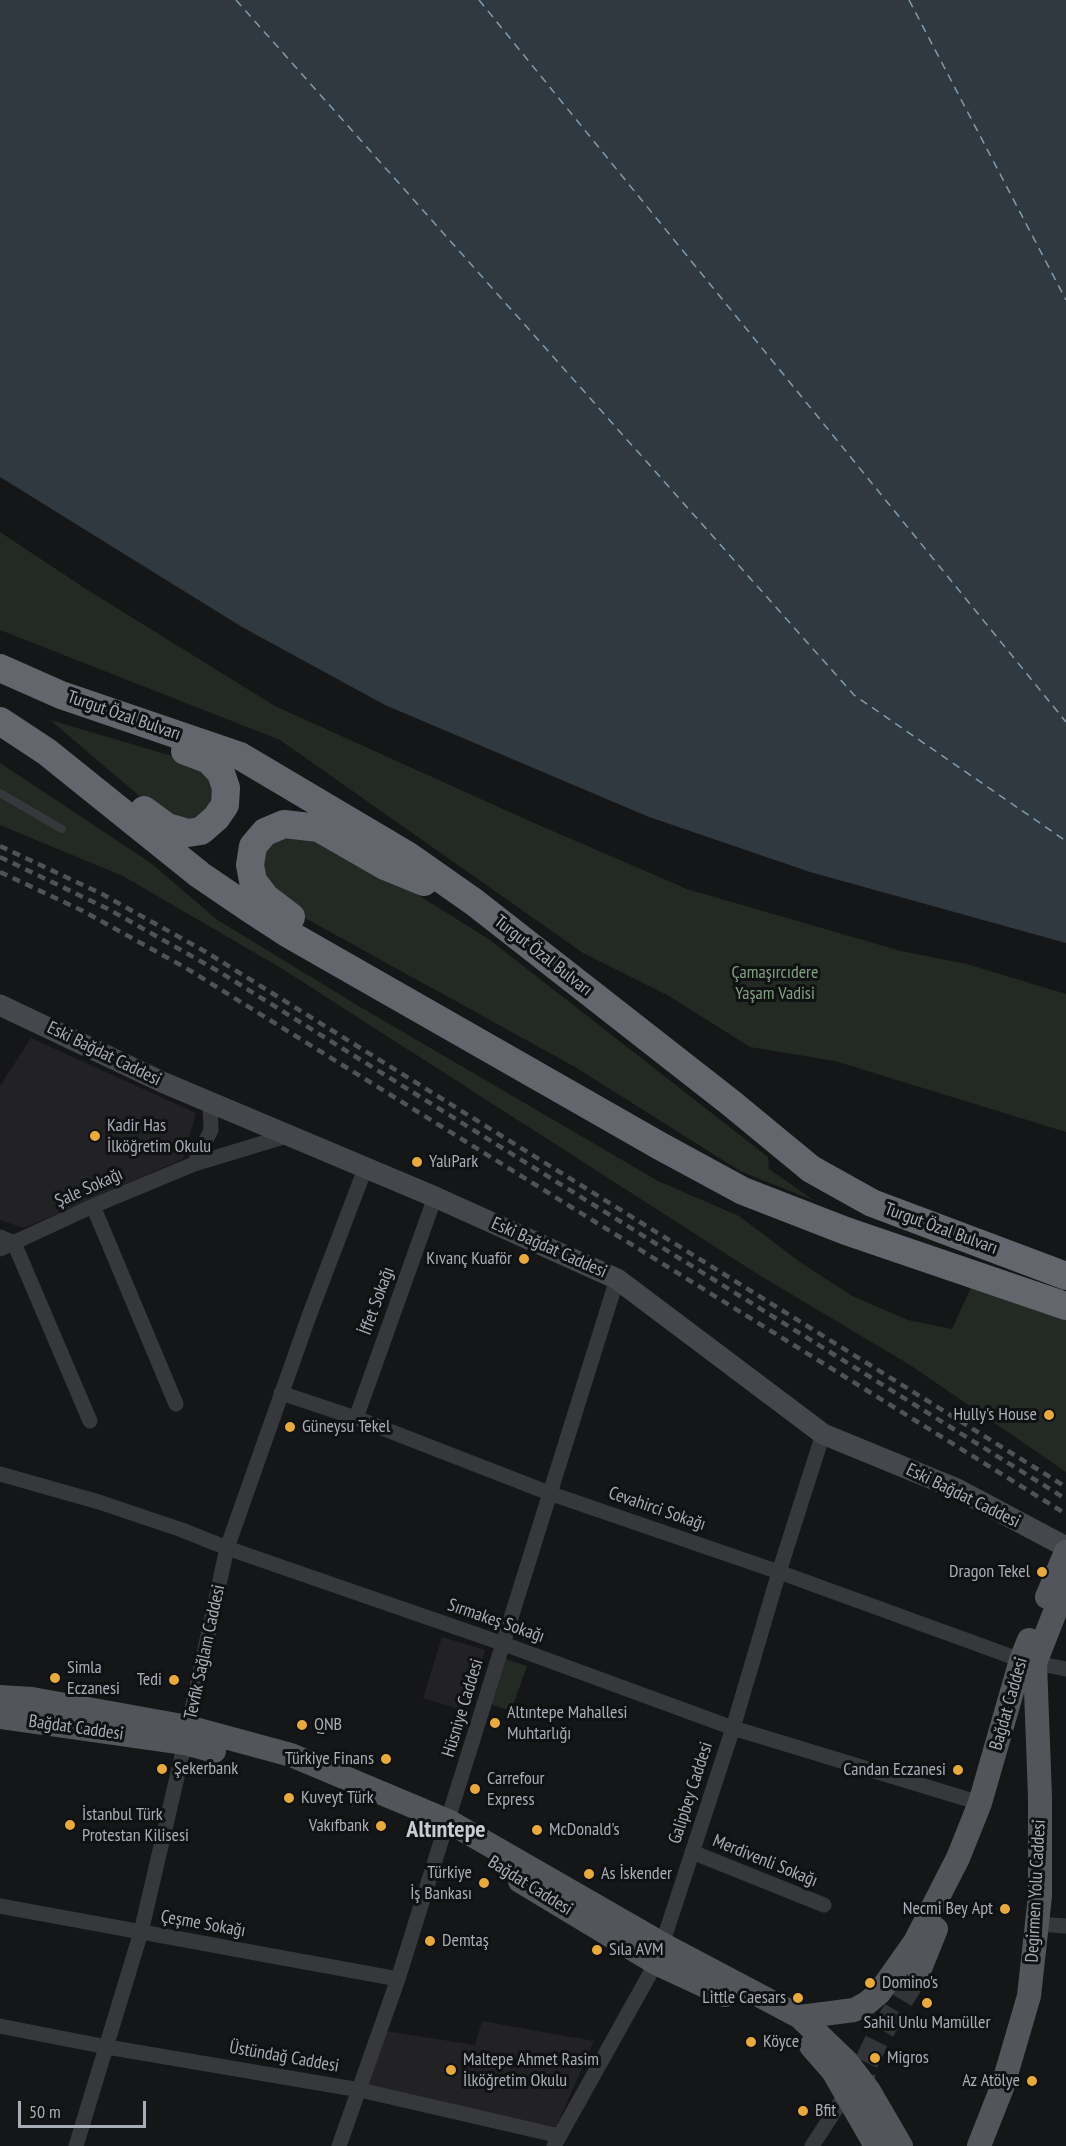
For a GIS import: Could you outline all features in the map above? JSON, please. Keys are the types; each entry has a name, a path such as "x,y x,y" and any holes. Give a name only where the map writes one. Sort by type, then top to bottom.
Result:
{"highway":[{"name":"Turgut Özal Bulvarı","path":"0,668 61,695 240,756 407,855 474,902 731,1103 811,1169 872,1203 1066,1276"},
{"path":"47,752 104,779 167,827 188,833 201,831 216,818 225,805 226,788 221,772 209,760 102,721 61,695"},
{"name":"Turgut Özal Bulvarı","path":"0,721 47,752 200,875 287,933 660,1146 743,1191 846,1231 1066,1306"},
{"path":"474,902 385,866 319,828 284,825 265,832 253,846 250,865 253,881 266,898 282,912 456,1011 526,1069"}],"main road":[{"name":"Bağdat Caddesi","path":"958,1858 980,1803 1066,1552"},
{"name":"Bağdat Caddesi","path":"1028,1661 1066,1584"},
{"name":"Degirmen Yolu Caddesi","path":"979,2146 1003,2085 1029,1996 1038,1924 1040,1797 1028,1661"},
{"name":"Bağdat Caddesi","path":"0,1697 32,1699 187,1735 291,1755 446,1827 795,2033 811,2046 833,2072 879,2139"},
{"name":"Bağdat Caddesi","path":"0,1717 187,1735"},
{"path":"919,1971 948,1899 958,1858"},
{"path":"800,2017 854,2010 879,1993 915,1942 958,1858"},
{"name":"Bağdat Caddesi","path":"659,1954 800,2017 847,2062 869,2091 901,2146"}],"street":[{"name":"Eski Bağdat Caddesi","path":"0,1005 162,1082 435,1197 617,1279 824,1434 957,1490 1066,1547"},
{"path":"194,1164 211,1131 210,1102"},
{"name":"Şale Sokağı","path":"5,1243 194,1164 290,1135"},
{"name":"Tevfik Sağlam Caddesi","path":"76,2146 141,1932 187,1735 227,1548 281,1393 365,1169"},
{"name":"İffet Sokağı","path":"356,1418 435,1197"},
{"path":"93,1206 176,1404"},
{"path":"5,1243 90,1421"},
{"name":"Hüsniye Caddesi","path":"339,2146 398,1979 617,1279"},
{"name":"Cevahirci Sokağı","path":"281,1393 356,1418 549,1493 1028,1661 1066,1669"},
{"name":"Galipbey Caddesi","path":"557,2141 659,1954 734,1728 779,1572 824,1434"},
{"name":"Sırmakeş Sokağı","path":"0,1474 99,1502 182,1530 734,1728 980,1803"},
{"name":"Merdivenli Sokağı","path":"692,1852 824,1905"},
{"name":"Çeşme Sokağı","path":"0,1906 398,1979"},
{"path":"1038,1924 1066,1926"},
{"name":"Üstündağ Caddesi","path":"0,2026 107,2047 360,2090 557,2141"},
{"path":"812,2146 847,2092"}],"lane":[{"path":"0,793 62,829"}],"shaded area":[{"path":"0,0 1066,0 1066,943 810,872 649,817 385,705 242,627 0,477"},
{"name":"Kadir Has İlköğretim Okulu","path":"31,1038 196,1113 183,1159 24,1228 0,1220 0,1086"},
{"path":"442,1637 485,1650 466,1711 423,1698"},
{"path":"482,2021 594,2041 556,2127 366,2086 385,2031 475,2045"}],"green space":[{"name":"Çamaşırcıdere Yaşam Vadisi","path":"0,532 86,589 275,706 525,819 687,889 901,951 967,964 1066,994 1066,1132 835,1061 750,1047 669,996 583,953 280,740 0,630"},
{"path":"50,720 196,763 215,781 218,796 198,819 182,822 157,811"},
{"path":"0,763 151,863 216,919 357,1005 658,1181 739,1216 800,1262 852,1296 908,1320 952,1329 973,1283 1066,1316 1066,1472 910,1365 759,1275 281,968 123,876 0,825"},
{"path":"283,835 334,842 490,940 768,1157 769,1169 815,1201 740,1171 575,1067 285,907 259,874 266,845"},
{"path":"506,1659 527,1666 511,1711 490,1704"}],"ferry route":[{"path":"236,0 854,695 1066,841"},
{"path":"479,0 1066,722"},
{"path":"909,0 1066,300"}],"tunnel":[{"path":"862,2098 864,2067 877,2040 919,1971"}],"railway":[{"path":"0,846 102,894 206,952 1066,1487"},
{"path":"0,857 110,910 218,971 1066,1499"},
{"path":"0,872 83,911 186,968 1066,1514"}],"place":[{"name":"Kadir Has İlköğretim Okulu","path":"95,1136"},
{"name":"YalıPark","path":"417,1162"},
{"name":"Kıvanç Kuaför","path":"524,1259"},
{"name":"Hully's House","path":"1049,1415"},
{"name":"Güneysu Tekel","path":"290,1427"},
{"name":"Dragon Tekel","path":"1042,1572"},
{"name":"Simla Eczanesi","path":"55,1678"},
{"name":"Tedi","path":"174,1680"},
{"name":"Altıntepe Mahallesi Muhtarlığı","path":"495,1723"},
{"name":"QNB","path":"302,1725"},
{"name":"Türkiye Finans","path":"386,1759"},
{"name":"Şekerbank","path":"162,1769"},
{"name":"Candan Eczanesi","path":"958,1770"},
{"name":"Carrefour Express","path":"475,1789"},
{"name":"Kuveyt Türk","path":"289,1798"},
{"name":"İstanbul Türk Protestan Kilisesi","path":"70,1825"},
{"name":"Vakıfbank","path":"381,1826"},
{"name":"McDonald's","path":"537,1830"},
{"name":"As İskender","path":"589,1874"},
{"name":"Türkiye İş Bankası","path":"484,1883"},
{"name":"Necmi Bey Apt","path":"1005,1909"},
{"name":"Demtaş","path":"430,1941"},
{"name":"Sıla AVM","path":"597,1950"},
{"name":"Domino's","path":"870,1983"},
{"name":"Little Caesars","path":"798,1998"},
{"name":"Sahil Unlu Mamüller","path":"927,2003"},
{"name":"Köyce","path":"751,2042"},
{"name":"Migros","path":"875,2058"},
{"name":"Maltepe Ahmet Rasim İlköğretim Okulu","path":"451,2070"},
{"name":"Az Atölye","path":"1032,2081"},
{"name":"Bfit","path":"803,2111"}],"district":[{"name":"Altıntepe","path":"446,1830"}]}
